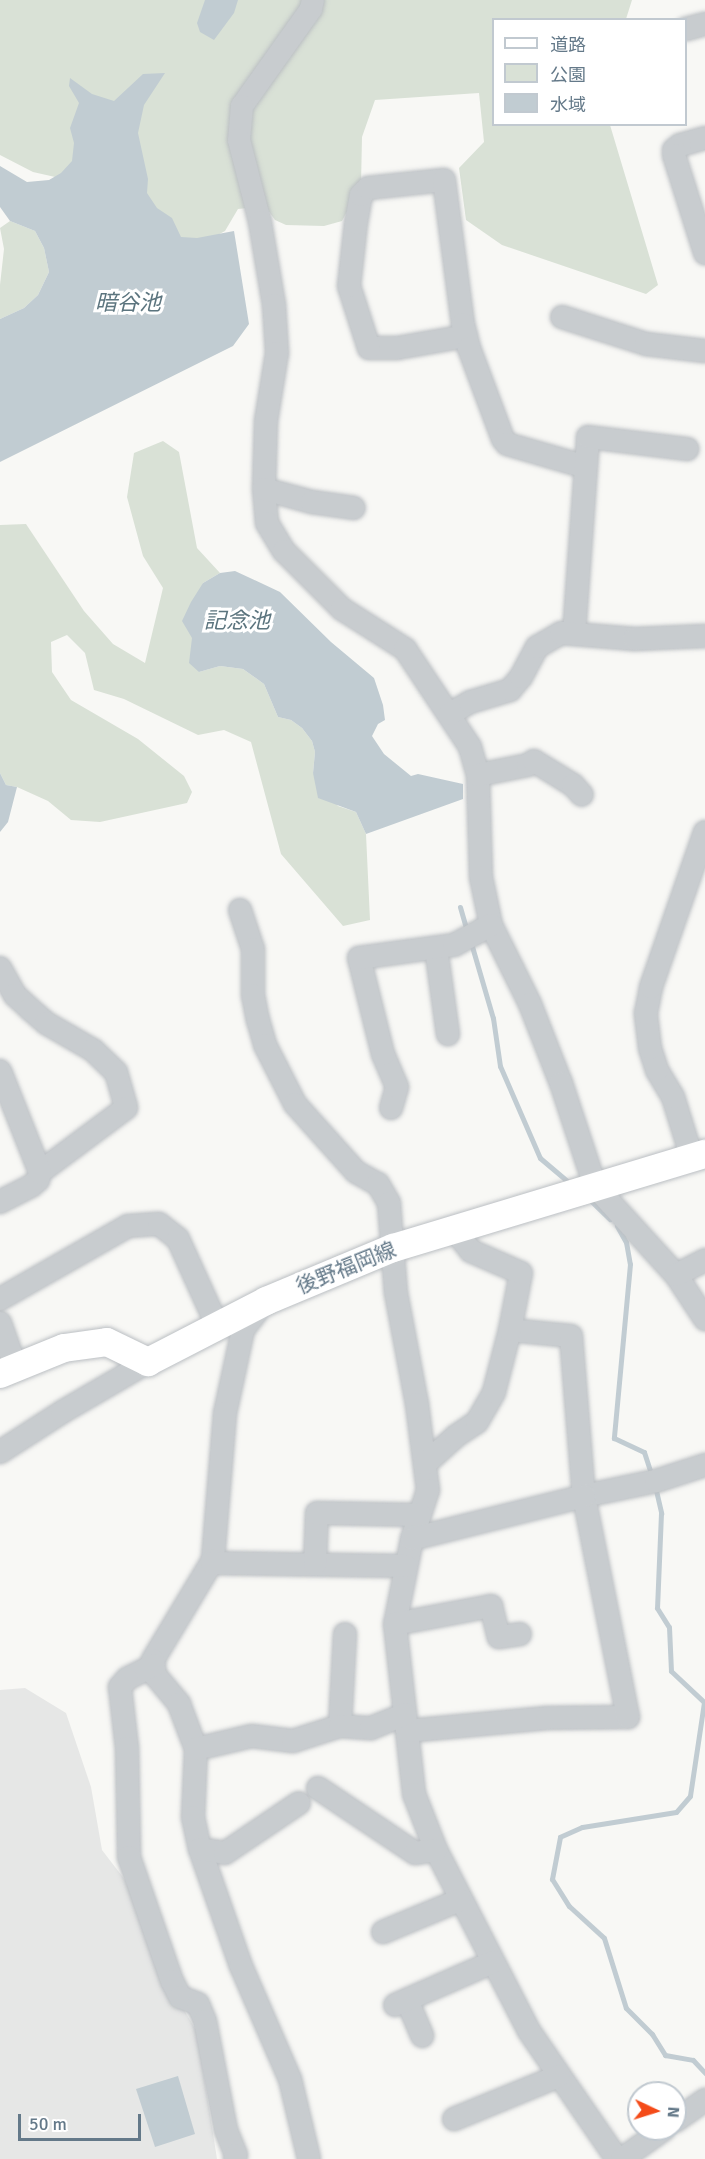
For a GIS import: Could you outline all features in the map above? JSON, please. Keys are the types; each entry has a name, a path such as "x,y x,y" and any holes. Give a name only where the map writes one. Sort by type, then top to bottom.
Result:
{"main road":[{"name":"後野福岡線","path":"148,1362 266,1301 393,1248 698,1156"},
{"path":"8,1371 64,1348 107,1342 148,1362"}],"street":[{"path":"313,0 311,9 242,106 239,140 260,222 274,305 277,352 266,421 264,489 267,523 284,551 342,609 405,649 470,747 478,775 481,877 491,925 530,1004 561,1083 596,1186 676,1275 705,1319"},
{"path":"687,29 705,24"},
{"path":"704,248 674,150 680,145 705,138"},
{"path":"466,336 396,348 369,348 349,286 359,204 361,195 368,188 444,180 466,336 503,439 507,444 586,467"},
{"path":"562,317 646,345 705,351"},
{"path":"583,634 588,437 687,449"},
{"path":"264,489 312,502 354,508"},
{"path":"450,714 470,702 510,690 521,677 537,647 561,633 635,639 705,636"},
{"path":"478,775 528,765 534,761 573,785 582,795"},
{"path":"698,1156 680,1114 657,1070 645,1022 651,987 705,832"},
{"path":"240,910 253,949 253,995 265,1045 295,1104 356,1172 378,1184 386,1194 396,1293 428,1490 412,1539 395,1624 414,1794 436,1850 460,1900 529,2031 617,2159"},
{"path":"394,1097 359,958 461,943 491,925"},
{"path":"436,948 448,1034"},
{"path":"0,968 15,995 30,1009 46,1023 93,1050 116,1072 126,1108 40,1172 38,1180 31,1186 0,1202"},
{"path":"0,1071 28,1149 40,1172"},
{"path":"0,1299 128,1226 159,1224 178,1239 218,1327"},
{"path":"424,1464 456,1436 477,1422 494,1392 510,1330 521,1273 471,1251 463,1241 460,1227"},
{"path":"676,1275 705,1260"},
{"path":"266,1301 243,1330 225,1413 212,1563 153,1660 155,1675 179,1704 196,1749 193,1817 200,1850 241,1966 290,2079 309,2159"},
{"path":"0,1323 8,1371"},
{"path":"196,1749 252,1736 293,1741 340,1726 371,1728 406,1723 628,1717 584,1496 571,1336 510,1330"},
{"path":"0,1452 62,1412 148,1362"},
{"path":"412,1539 584,1496 656,1481 705,1465"},
{"path":"315,1564 317,1513 420,1515"},
{"path":"212,1563 406,1566"},
{"path":"395,1624 491,1606 499,1636 520,1635"},
{"path":"340,1726 345,1635"},
{"path":"154,1665 127,1679 120,1687 127,1748 129,1857 172,1982 180,1996 198,2004 213,2055 226,2130 236,2155 235,2159"},
{"path":"318,1788 415,1853 436,1850"},
{"path":"200,1850 225,1853 299,1803"},
{"path":"383,1932 460,1900"},
{"path":"423,2036 401,2003 493,1962"},
{"path":"454,2119 559,2076"},
{"path":"687,2113 705,2100"},
{"path":"622,2159 647,2141"}],"shaded area":[{"path":"25,1688 66,1713 91,1787 102,1850 135,1893 174,1993 197,2032 217,2159 0,2159 0,1690"}],"green space":[{"path":"0,0 632,0 626,18 492,18 492,126 610,126 658,285 646,294 502,245 466,220 459,168 484,142 479,93 375,100 362,137 361,185 342,221 324,226 286,225 275,220 265,206 238,209 225,231 197,246 168,238 83,145 64,179 33,172 0,155"},
{"path":"10,221 35,231 44,248 49,272 38,295 24,308 0,319 0,285 4,249 0,228"},
{"path":"163,441 179,452 197,548 220,573 203,583 192,638 192,651 199,672 220,666 243,669 264,684 278,717 291,720 302,728 312,741 315,752 313,773 338,806 356,812 366,834 370,920 343,926 281,854 251,742 224,730 198,735 124,699 94,690 85,653 67,635 51,642 52,672 71,700 138,739 184,776 192,792 187,803 100,822 71,820 48,801 17,787 6,785 0,773 0,525 26,524 84,611 113,644 145,663 163,588 143,556 127,497 134,453"}],"water":[{"path":"205,0 238,0 234,13 214,40 200,32 197,23"},
{"name":"暗谷池","path":"165,73 144,105 138,133 148,179 147,193 157,208 172,218 181,237 197,238 234,231 249,324 233,346 0,462 0,319 24,308 38,295 49,272 44,248 35,231 10,221 0,207 0,166 27,182 49,180 61,173 72,161 74,143 70,128 79,103 69,86 70,78 92,94 114,101 143,74"},
{"name":"記念池","path":"235,571 280,592 331,642 374,678 383,705 385,720 378,724 372,736 384,754 411,776 418,774 463,784 463,799 366,834 356,812 318,798 313,773 315,752 312,741 302,728 291,720 278,717 264,684 243,669 220,666 199,672 189,663 192,638 182,621 191,602 203,583 220,573"},
{"path":"0,773 6,785 17,787 8,822 0,832"},
{"path":"178,2076 195,2134 155,2147 136,2089"}],"waterway":[{"path":"460,907 467,931"},
{"path":"471,943 493,1018 500,1066 540,1158 572,1185"},
{"path":"589,1199 610,1219"},
{"path":"617,1226 626,1242 630,1264 614,1438 644,1452 652,1477"},
{"path":"655,1486 661,1513 657,1608 669,1627 671,1671 704,1702 690,1796 676,1812 582,1827 560,1837 552,1879 569,1906 604,1938 626,2008 652,2034 665,2055 693,2060 705,2073"}]}
